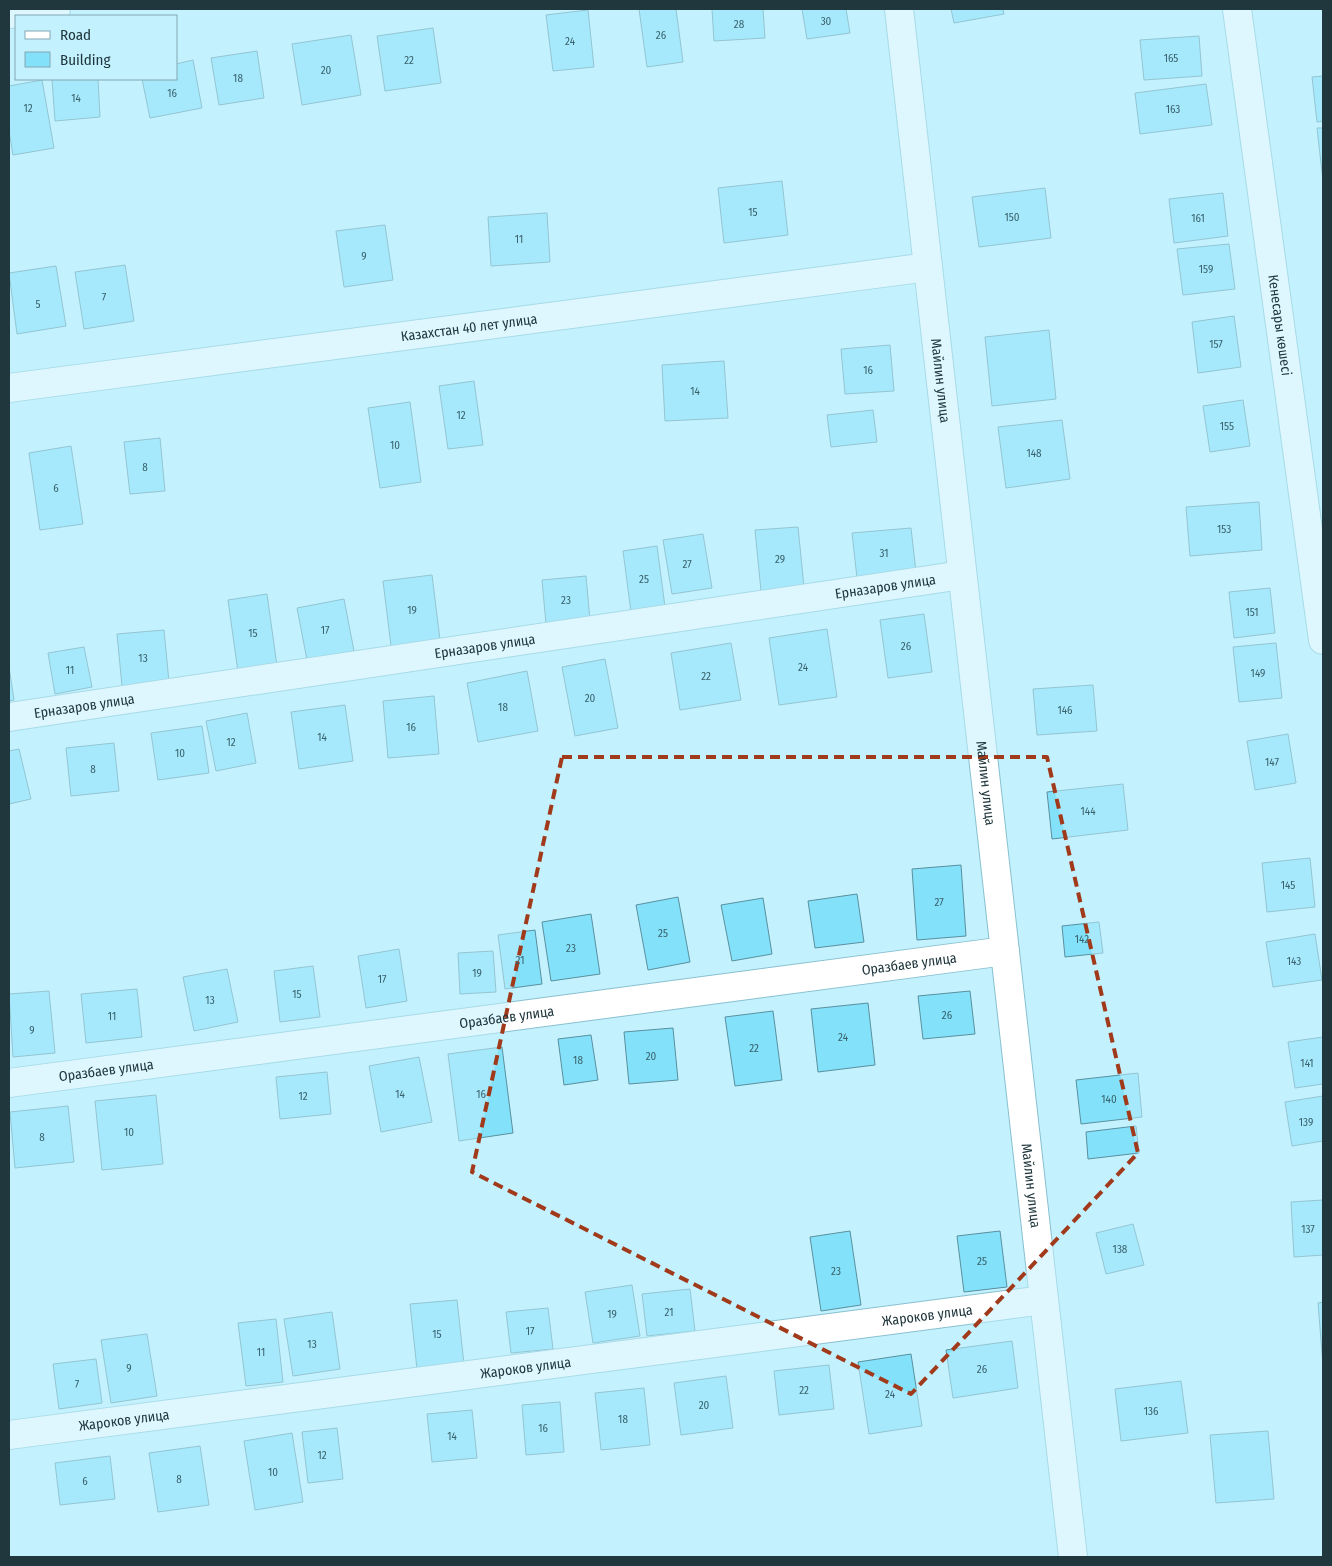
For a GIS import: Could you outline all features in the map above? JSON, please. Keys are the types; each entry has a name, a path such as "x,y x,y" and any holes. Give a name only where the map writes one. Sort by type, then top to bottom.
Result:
{"street":[{"path":"9,14 56,9"},
{"name":"Майлин улица","path":"899,9 1073,1557"},
{"name":"Кенесары көшесі","path":"1237,9 1323,640"},
{"name":"Казахстан 40 лет улица","path":"9,388 928,268"},
{"name":"Ерназаров улица","path":"9,717 962,575"},
{"name":"Оразбаев улица","path":"9,1083 1005,951"},
{"name":"Жароков улица","path":"9,1435 1044,1300"}],"highlighted area":[{"path":"562,757 1047,757 1138,1153 911,1394 472,1172"}],"building":[{"path":"639,9 676,9 683,62 647,67"},
{"path":"712,9 763,9 765,38 714,41"},
{"path":"802,9 846,9 850,33 807,39"},
{"path":"951,9 1003,9 1004,14 954,23"},
{"path":"588,10 594,67 553,71 546,15"},
{"path":"433,28 441,83 385,91 377,36"},
{"path":"351,35 361,95 302,105 292,44"},
{"path":"1199,36 1202,76 1144,80 1140,40"},
{"path":"257,51 264,98 219,105 211,58"},
{"path":"193,60 202,108 150,118 142,80 178,80 178,64"},
{"path":"1323,76 1323,121 1317,122 1312,77"},
{"path":"42,80 54,148 13,155 9,131 9,86"},
{"path":"52,80 98,80 100,117 55,121"},
{"path":"1206,84 1212,125 1140,134 1135,93"},
{"path":"1317,128 1323,128 1323,181"},
{"path":"782,181 788,235 724,243 718,188"},
{"path":"1045,188 1051,238 979,247 972,197"},
{"path":"1223,193 1228,236 1174,243 1169,199"},
{"path":"547,213 550,262 491,266 488,217"},
{"path":"385,225 393,280 344,287 336,231"},
{"path":"1229,244 1235,289 1183,295 1177,249"},
{"path":"125,265 134,321 84,329 75,272"},
{"path":"56,266 66,326 17,334 9,273"},
{"path":"1234,316 1241,367 1198,373 1192,322"},
{"path":"1049,330 1056,399 992,406 985,337"},
{"path":"890,345 894,391 845,394 841,349"},
{"path":"724,361 728,418 665,421 662,365"},
{"path":"474,381 483,445 448,449 439,386"},
{"path":"1243,400 1250,446 1210,452 1203,406"},
{"path":"410,402 421,482 380,488 368,408"},
{"path":"873,410 877,442 831,447 827,415"},
{"path":"1062,420 1070,479 1006,488 998,427"},
{"path":"160,438 165,491 130,494 124,442"},
{"path":"71,446 83,524 40,530 29,453"},
{"path":"1259,502 1262,550 1190,556 1186,507"},
{"path":"798,527 804,587 761,591 755,530"},
{"path":"911,528 916,572 857,578 852,533"},
{"path":"703,534 712,588 672,594 663,540"},
{"path":"657,546 665,607 631,612 623,551"},
{"path":"432,575 440,640 391,646 383,581"},
{"path":"586,576 590,620 546,624 542,580"},
{"path":"1270,588 1275,633 1234,638 1229,592"},
{"path":"267,594 277,666 238,672 228,600"},
{"path":"344,599 354,651 307,660 297,608"},
{"path":"924,614 932,672 888,678 880,620"},
{"path":"827,629 837,697 779,705 769,638"},
{"path":"164,630 169,682 122,686 117,634"},
{"path":"731,643 741,700 680,710 671,653"},
{"path":"1276,643 1282,698 1239,702 1233,647"},
{"path":"84,647 92,687 55,694 48,653"},
{"path":"605,659 618,728 575,736 562,667"},
{"path":"9,667 14,700 9,701"},
{"path":"527,671 538,731 478,742 467,683"},
{"path":"1093,685 1097,731 1037,735 1033,689"},
{"path":"434,696 439,754 388,758 383,701"},
{"path":"345,705 353,761 299,769 291,712"},
{"path":"247,713 256,763 216,771 206,721"},
{"path":"202,726 209,773 158,780 151,733"},
{"path":"1288,734 1296,783 1255,790 1247,741"},
{"path":"114,743 119,791 71,796 66,748"},
{"path":"19,749 31,799 9,804 9,751"},
{"path":"1123,784 1128,830 1052,839 1047,792"},
{"path":"1310,858 1315,907 1267,912 1262,863"},
{"path":"961,865 966,936 917,940 912,869"},
{"path":"857,894 864,942 815,948 808,901"},
{"path":"678,897 690,962 648,970 636,905"},
{"path":"763,898 772,954 732,961 721,905"},
{"path":"591,914 600,974 551,981 542,922"},
{"path":"1099,922 1103,953 1065,957 1062,926"},
{"path":"535,930 542,984 505,989 498,935"},
{"path":"1315,934 1322,980 1273,987 1266,942"},
{"path":"399,949 407,1001 366,1008 358,956"},
{"path":"493,951 496,992 460,994 458,953"},
{"path":"313,966 320,1017 280,1022 274,971"},
{"path":"227,969 238,1022 194,1031 183,977"},
{"path":"137,989 142,1037 86,1043 81,994"},
{"path":"49,991 55,1053 13,1057 9,994"},
{"path":"970,991 975,1034 923,1039 918,996"},
{"path":"868,1003 875,1065 818,1072 811,1009"},
{"path":"773,1011 782,1080 735,1086 725,1017"},
{"path":"673,1028 678,1080 629,1084 624,1032"},
{"path":"591,1035 598,1080 564,1085 558,1039"},
{"path":"1323,1037 1323,1084 1295,1088 1288,1042"},
{"path":"502,1047 513,1133 459,1141 448,1054"},
{"path":"419,1057 432,1122 381,1132 369,1066"},
{"path":"327,1072 331,1114 280,1119 276,1077"},
{"path":"1138,1073 1142,1117 1081,1124 1076,1080"},
{"path":"156,1095 163,1164 102,1170 95,1101"},
{"path":"1323,1096 1323,1141 1292,1146 1285,1102"},
{"path":"68,1106 74,1162 15,1168 10,1112"},
{"path":"1136,1126 1139,1153 1088,1159 1086,1132"},
{"path":"1323,1200 1323,1255 1294,1257 1291,1202"},
{"path":"1133,1224 1144,1265 1106,1274 1096,1233"},
{"path":"850,1231 861,1305 821,1311 810,1237"},
{"path":"1000,1231 1007,1287 964,1292 957,1236"},
{"path":"632,1285 640,1336 593,1343 585,1292"},
{"path":"690,1289 695,1331 647,1336 642,1294"},
{"path":"457,1300 464,1364 417,1369 410,1304"},
{"path":"1323,1302 1323,1365 1318,1303"},
{"path":"548,1308 553,1349 511,1353 506,1312"},
{"path":"332,1312 340,1369 293,1376 284,1319"},
{"path":"276,1319 283,1382 246,1386 238,1323"},
{"path":"147,1334 157,1396 111,1403 101,1340"},
{"path":"1012,1341 1018,1388 953,1398 946,1350"},
{"path":"911,1354 922,1426 869,1434 858,1362"},
{"path":"96,1359 102,1403 59,1409 53,1364"},
{"path":"829,1365 834,1409 779,1415 774,1371"},
{"path":"726,1376 733,1428 681,1435 674,1383"},
{"path":"1181,1381 1188,1433 1121,1441 1115,1389"},
{"path":"644,1388 650,1445 601,1450 595,1393"},
{"path":"560,1402 564,1452 526,1455 522,1405"},
{"path":"472,1410 477,1458 432,1462 427,1414"},
{"path":"337,1428 343,1479 308,1483 302,1432"},
{"path":"1268,1431 1274,1499 1216,1503 1210,1435"},
{"path":"292,1433 303,1502 255,1510 244,1441"},
{"path":"200,1446 209,1505 158,1512 149,1453"},
{"path":"110,1456 115,1499 60,1505 55,1463"}]}
